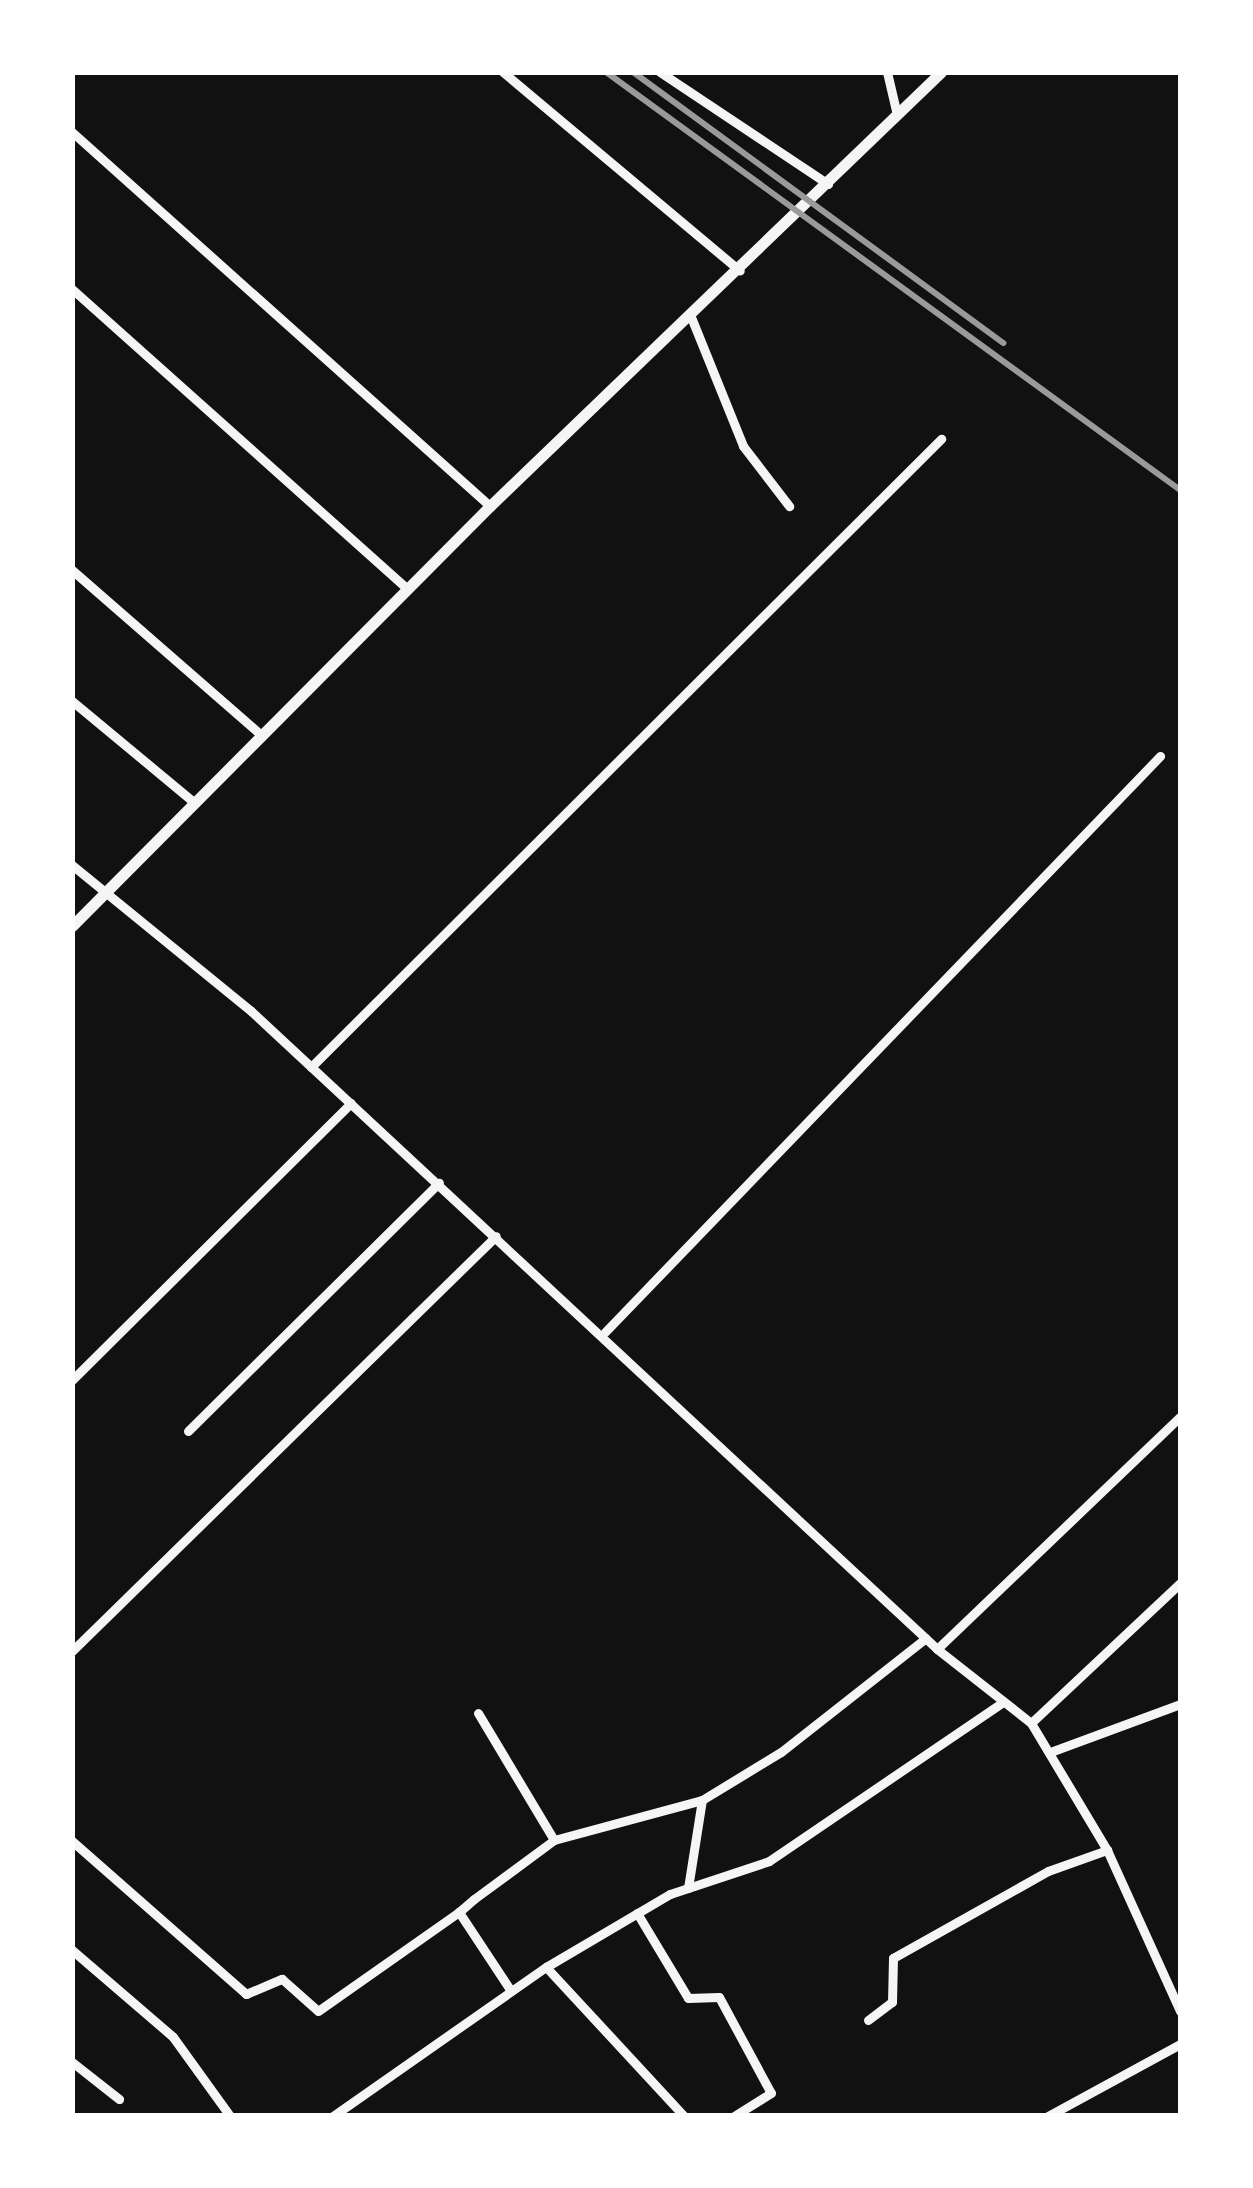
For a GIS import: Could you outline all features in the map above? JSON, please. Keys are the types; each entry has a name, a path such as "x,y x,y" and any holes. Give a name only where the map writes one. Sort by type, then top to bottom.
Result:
{"street":[{"path":"502,72 696,228 740,271"},
{"path":"660,72 828,184"},
{"path":"888,72 897,115"},
{"path":"72,926 406,588 740,271 941,72"},
{"path":"72,132 490,506"},
{"path":"72,289 406,588"},
{"path":"691,318 744,446 790,506"},
{"path":"311,1066 941,439"},
{"path":"72,570 262,736"},
{"path":"72,701 196,802"},
{"path":"605,1332 1160,756"},
{"path":"72,865 311,1066 605,1332 937,1649 1031,1722 1053,1751 1107,1850 1180,2011"},
{"path":"72,1380 351,1103"},
{"path":"188,1431 439,1184"},
{"path":"72,1651 496,1236"},
{"path":"937,1649 1180,1417"},
{"path":"1031,1722 1180,1583"},
{"path":"72,1841 246,1994 282,1979 318,2011 554,1840 702,1800 781,1752 926,1638"},
{"path":"334,2116 546,1967 688,1888 769,1861 1003,1702"},
{"path":"1053,1751 1180,1704"},
{"path":"478,1713 554,1840"},
{"path":"688,1888 702,1800"},
{"path":"868,2020 892,2002 893,1958 1048,1871 1107,1850"},
{"path":"459,1912 510,1990"},
{"path":"637,1914 688,1998 719,1996 771,2093 734,2116"},
{"path":"72,1950 173,2038 230,2116"},
{"path":"546,1967 684,2116"},
{"path":"1048,2116 1180,2044"},
{"path":"72,2062 119,2100"}],"railway":[{"path":"606,72 1180,490"},
{"path":"633,72 1003,343"}]}
